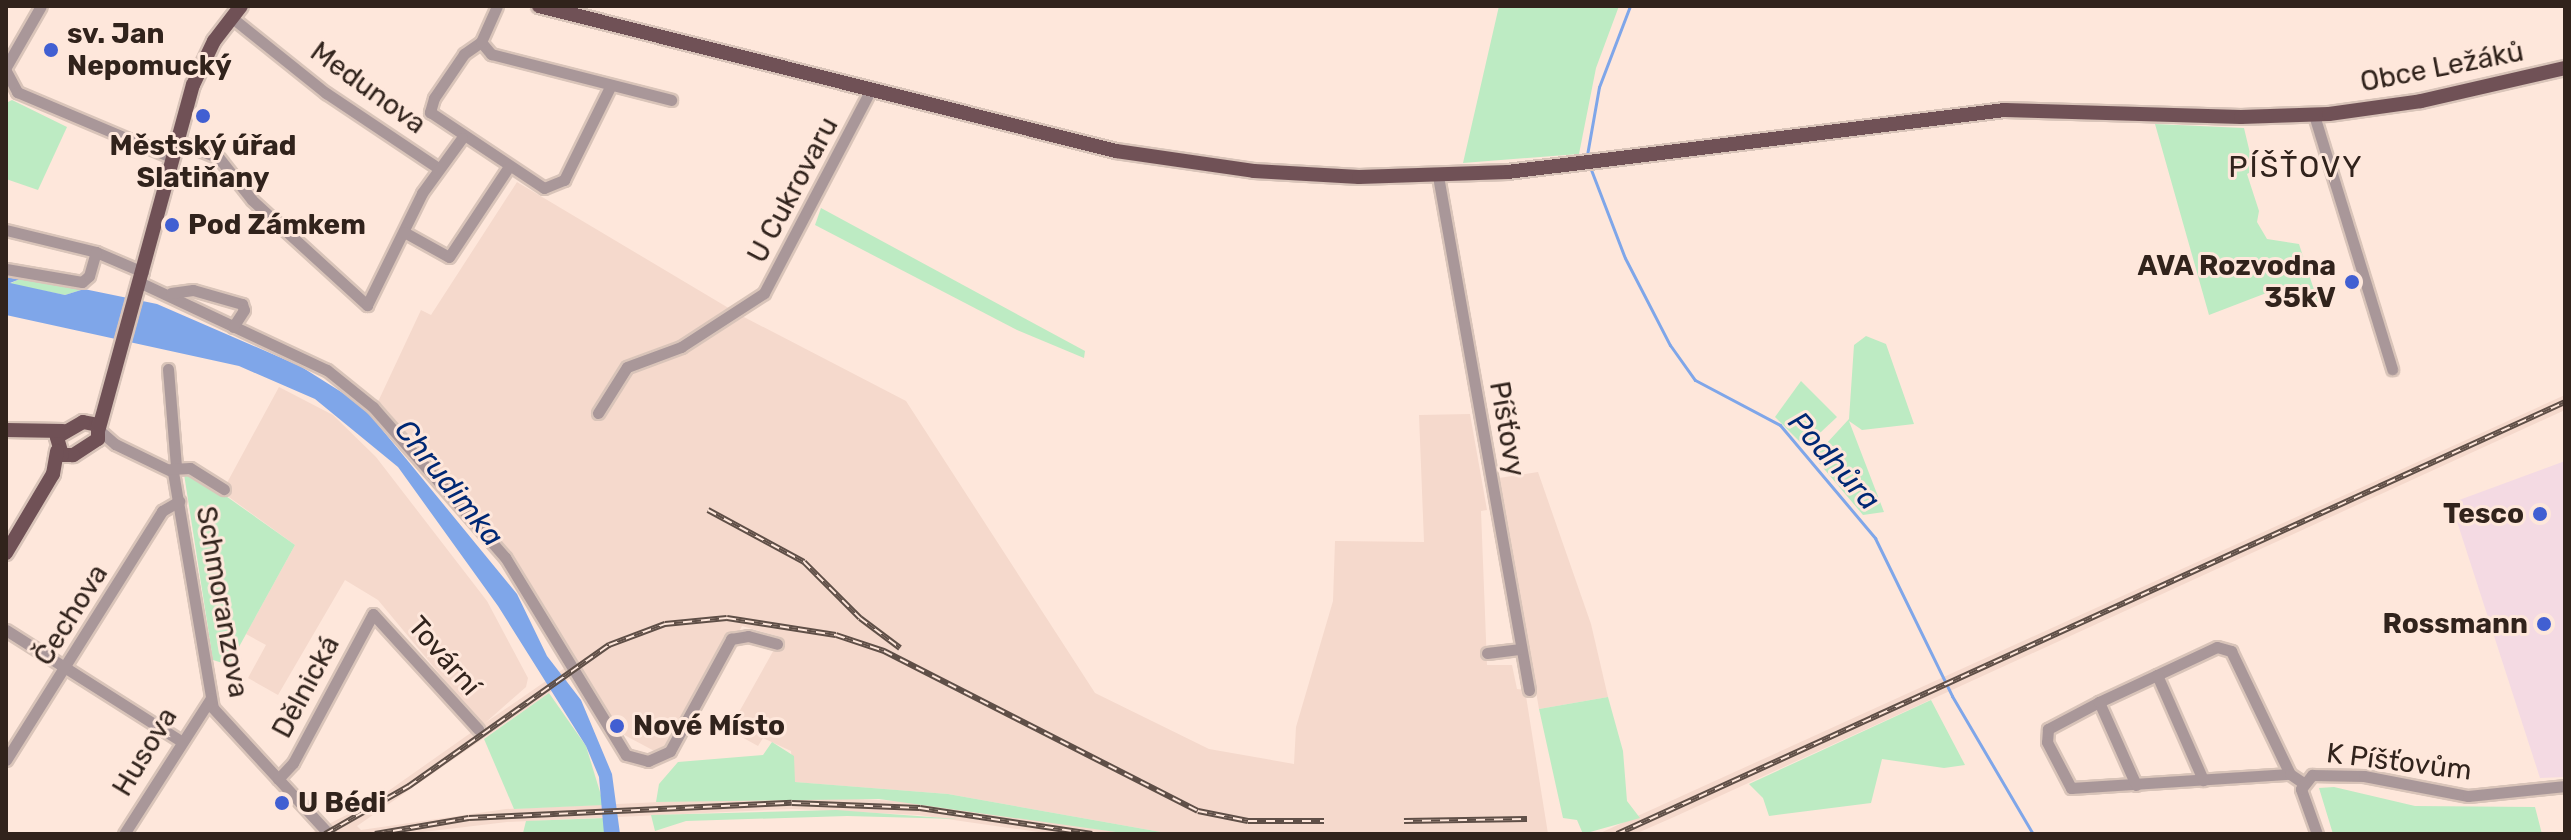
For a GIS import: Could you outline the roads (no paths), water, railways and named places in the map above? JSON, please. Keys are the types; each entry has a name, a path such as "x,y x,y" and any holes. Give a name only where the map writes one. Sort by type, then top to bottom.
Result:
{"main road":[{"name":"Obce Ležáků","path":"539,6 870,91 1164,160 1304,175 1438,176 1576,164 2005,110 2329,114 2421,101 2565,68"},
{"path":"6,431 67,456 96,442 201,65 236,11"},
{"path":"6,553 57,466 57,437 83,422 95,410 114,370"},
{"path":"83,422 100,430"},
{"path":"6,431 68,430"},
{"path":"29,517 82,450"}],"street":[{"path":"41,6 6,69 17,92 173,158"},
{"path":"497,6 481,42 492,55 671,100"},
{"name":"Medunova","path":"236,11 326,93 438,168"},
{"name":"Medunova","path":"481,42 464,54 429,109 437,122 544,188 559,185 611,85"},
{"name":"U Cukrovaru","path":"598,413 624,369 681,347 764,293 870,91"},
{"path":"2314,115 2392,369"},
{"name":"Medunova","path":"178,141 219,158 252,200 366,305 374,299 404,232 438,168 462,138"},
{"path":"404,232 449,257 508,168"},
{"name":"Píšťovy","path":"1438,176 1529,690"},
{"path":"6,230 96,252 141,281 327,370 352,388 409,445 505,557 618,747 634,759 657,760 670,751 731,639 748,636 777,644"},
{"path":"6,269 82,282 89,276 96,252"},
{"path":"171,293 189,289 239,302 244,310 233,327"},
{"path":"168,369 173,468"},
{"path":"100,430 138,454 173,468 194,470 224,489"},
{"path":"82,450 138,454"},
{"name":"Schmoranzova","path":"173,468 211,698 222,720 329,834"},
{"name":"Čechova","path":"6,760 66,669 162,511 179,501"},
{"name":"Tovární","path":"373,614 478,729"},
{"name":"Dělnická","path":"278,779 293,763 373,614"},
{"path":"6,630 179,740"},
{"path":"2290,774 2079,789 2065,783 2047,742 2048,729 2217,647 2231,651 2290,774 2302,782"},
{"path":"1487,653 1521,649"},
{"path":"2157,675 2203,780"},
{"name":"Husova","path":"124,834 179,740 211,698"},
{"path":"2099,702 2136,785"},
{"name":"K Píšťovům","path":"2317,834 2302,782 2312,775 2352,775 2468,796 2565,786"}],"water":[{"path":"6,273 157,304 300,366 362,405 517,594 547,656 581,700 612,774 620,834 604,834 599,777 586,746 498,606 398,467 315,399 239,366 6,315","holes":["20,279 81,290 65,295 10,283"]}],"waterway":[{"name":"Podhůra","path":"1587,155 1599,87 1630,6"},
{"name":"Podhůra","path":"1590,167 1625,258 1670,345 1695,380 1780,425 1875,538 1952,696 2033,834"}],"railway":[{"path":"1617,834 2565,402"},
{"path":"708,510 804,562 860,618 900,648"},
{"path":"325,834 409,786 609,645 665,624 727,618 836,635 884,651 1198,811 1248,821 1324,821"},
{"path":"375,834 469,818 792,803 920,808 1092,834"},
{"path":"1404,821 1527,819"}],"place":[{"name":"sv. Jan Nepomucký","path":"51,50"},
{"name":"Městský úřad Slatiňany","path":"203,116"},
{"name":"Pod Zámkem","path":"172,225"},
{"name":"AVA Rozvodna 35kV","path":"2352,282"},
{"name":"Tesco","path":"2540,514"},
{"name":"Rossmann","path":"2544,624"},
{"name":"Nové Místo","path":"617,726"},
{"name":"U Bédi","path":"282,803"}],"district":[{"name":"PÍŠŤOVY","path":"2296,167"}],"water label":[{"name":"Chrudimka","path":"449,483"}]}
